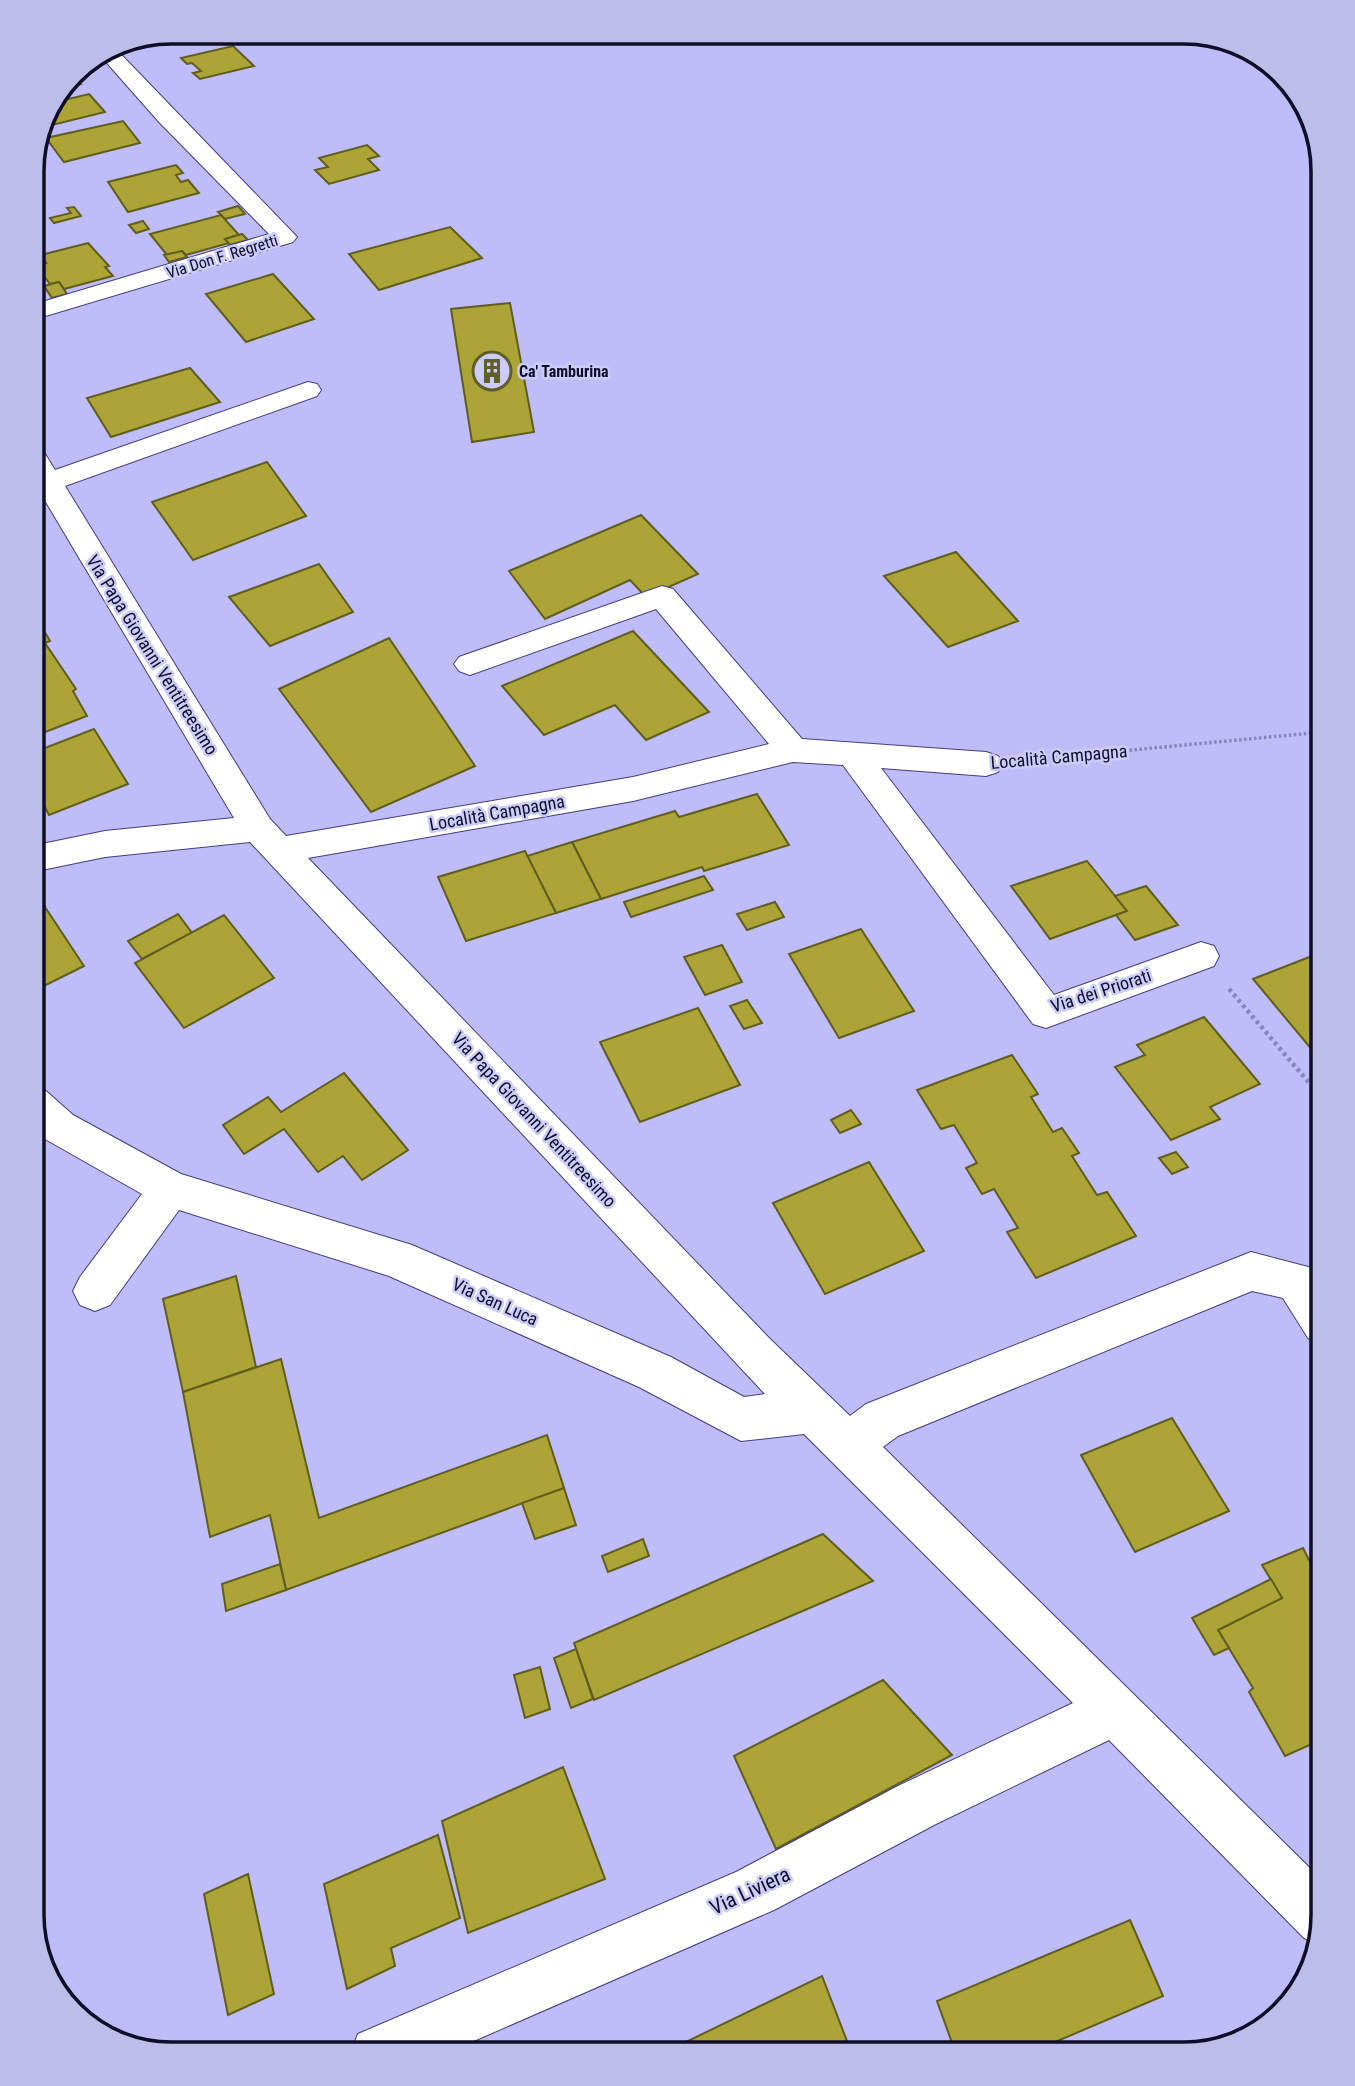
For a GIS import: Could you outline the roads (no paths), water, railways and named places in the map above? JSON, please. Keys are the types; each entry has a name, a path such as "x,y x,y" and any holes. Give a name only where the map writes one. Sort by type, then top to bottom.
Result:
{"street":[{"name":"Via Don F. Regretti","path":"44,309 285,237 113,58"},
{"path":"48,482 308,390"},
{"name":"Via Papa Giovanni Ventitreesimo","path":"44,475 81,540 269,839 754,1353 812,1411"},
{"path":"470,664 662,596 793,750"},
{"name":"Località Campagna","path":"269,839 633,789 793,750 986,764"},
{"name":"Via dei Priorati","path":"853,755 1046,1013 1201,956"},
{"path":"44,856 104,844 269,839"},
{"name":"Via San Luca","path":"44,1114 59,1127 170,1189 397,1259 655,1372 741,1419 812,1411"},
{"path":"95,1291 170,1189"},
{"path":"847,1445 882,1420 1251,1271 1297,1282 1311,1304"},
{"path":"812,1411 926,1520 1311,1907"},
{"name":"Via Liviera","path":"405,2042 755,1891 917,1805 1115,1710"}],"place":[{"name":"Ca' Tamburina","path":"492,371"}]}
